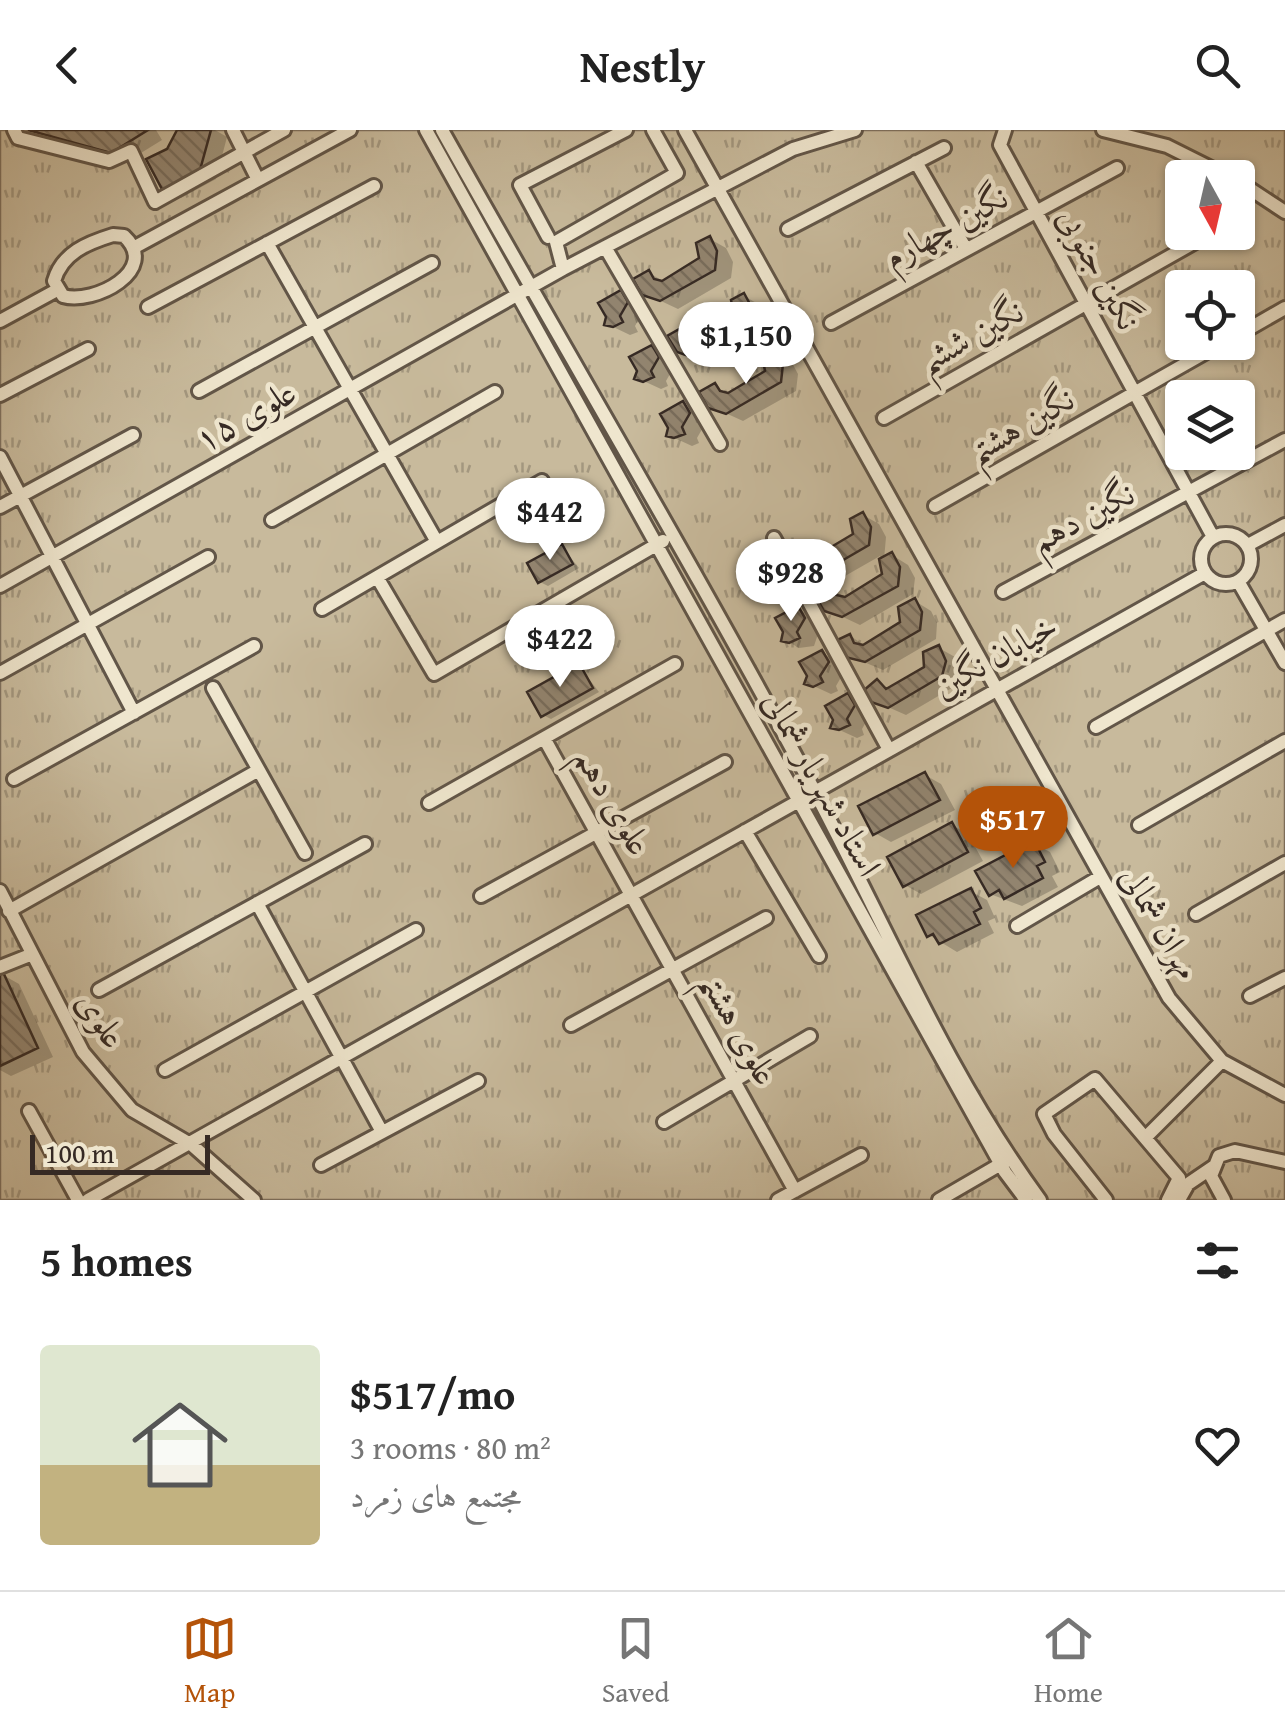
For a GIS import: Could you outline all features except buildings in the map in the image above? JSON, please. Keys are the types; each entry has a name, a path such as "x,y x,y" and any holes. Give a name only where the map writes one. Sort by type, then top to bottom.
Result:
{"street":[{"path":"14,130 18,138 109,162 131,150 155,202 284,130"},
{"path":"232,130 258,180"},
{"path":"134,247 350,130"},
{"name":"استاد شهریار شمالی","path":"426,130 674,535 813,789 1026,1200"},
{"name":"استاد شهریار شمالی","path":"442,130 657,544 796,799 1005,1161 1040,1200"},
{"path":"548,237 520,184 626,130"},
{"path":"563,269 556,242 678,173 653,130"},
{"name":"مهران شمالی","path":"685,130 1170,998 1222,1060 1285,1095"},
{"name":"علوی ۱۵","path":"0,586 563,269 793,149 856,130"},
{"name":"نگین جنوبی","path":"1005,130 1000,145 1213,537"},
{"path":"1103,130 1167,146 1195,160"},
{"path":"788,230 944,148"},
{"path":"916,162 966,249"},
{"name":"نگین چهارم","path":"832,323 1116,168"},
{"path":"148,306 374,186"},
{"path":"1255,193 1285,212"},
{"path":"124,236 134,247 137,259 131,272 104,290 74,300 57,290 58,267 84,246 124,236"},
{"path":"266,244 437,542"},
{"path":"605,247 720,444"},
{"name":"نگین ششم","path":"884,418 1181,250"},
{"path":"199,391 432,263"},
{"path":"0,322 57,290"},
{"path":"1255,325 1285,308"},
{"path":"0,395 88,349"},
{"name":"نگین هشتم","path":"935,506 1193,360"},
{"path":"272,520 495,392"},
{"path":"0,507 133,434"},
{"name":"نگین دهم","path":"1004,592 1285,440"},
{"path":"0,458 134,713"},
{"path":"322,609 542,480"},
{"path":"1248,546 1285,525"},
{"path":"376,577 434,674 674,535"},
{"path":"1236,536 1248,546 1252,561 1238,581 1216,582 1205,573 1201,553 1213,537 1236,536"},
{"path":"774,538 888,748"},
{"path":"0,673 208,557"},
{"name":"خیابان نگین","path":"88,1200 192,1145 813,789 1205,573"},
{"path":"1238,581 1285,663"},
{"path":"1096,727 1285,620"},
{"path":"14,780 254,646"},
{"path":"429,803 675,664"},
{"path":"213,688 305,853"},
{"name":"علوی دهم","path":"544,738 632,894"},
{"path":"1139,825 1285,741"},
{"path":"480,896 725,762"},
{"path":"8,911 257,771"},
{"path":"745,831 819,956"},
{"path":"100,990 364,844"},
{"path":"1196,914 1285,864"},
{"path":"1017,926 1100,876"},
{"name":"علوی","path":"0,891 83,1052 132,1110 192,1145 254,1200"},
{"name":"علوی هشتم","path":"632,894 794,1191"},
{"path":"257,903 382,1132"},
{"path":"571,1025 766,918"},
{"path":"165,1070 416,930"},
{"path":"0,968 30,954"},
{"path":"1250,996 1285,978"},
{"path":"664,1122 810,1036"},
{"path":"1146,1138 1222,1060"},
{"path":"1106,1200 1054,1134 1044,1114 1095,1080 1179,1178 1168,1200"},
{"path":"321,1166 478,1081"},
{"path":"29,1111 78,1200"},
{"path":"1224,1200 1211,1176 1219,1156 1235,1151 1285,1162"},
{"path":"778,1200 861,1155"},
{"path":"940,1200 1005,1161"},
{"path":"1179,1200 1188,1184 1213,1167"}],"green space":[{"path":"0,130 1285,130 1285,1200 0,1200"}]}
